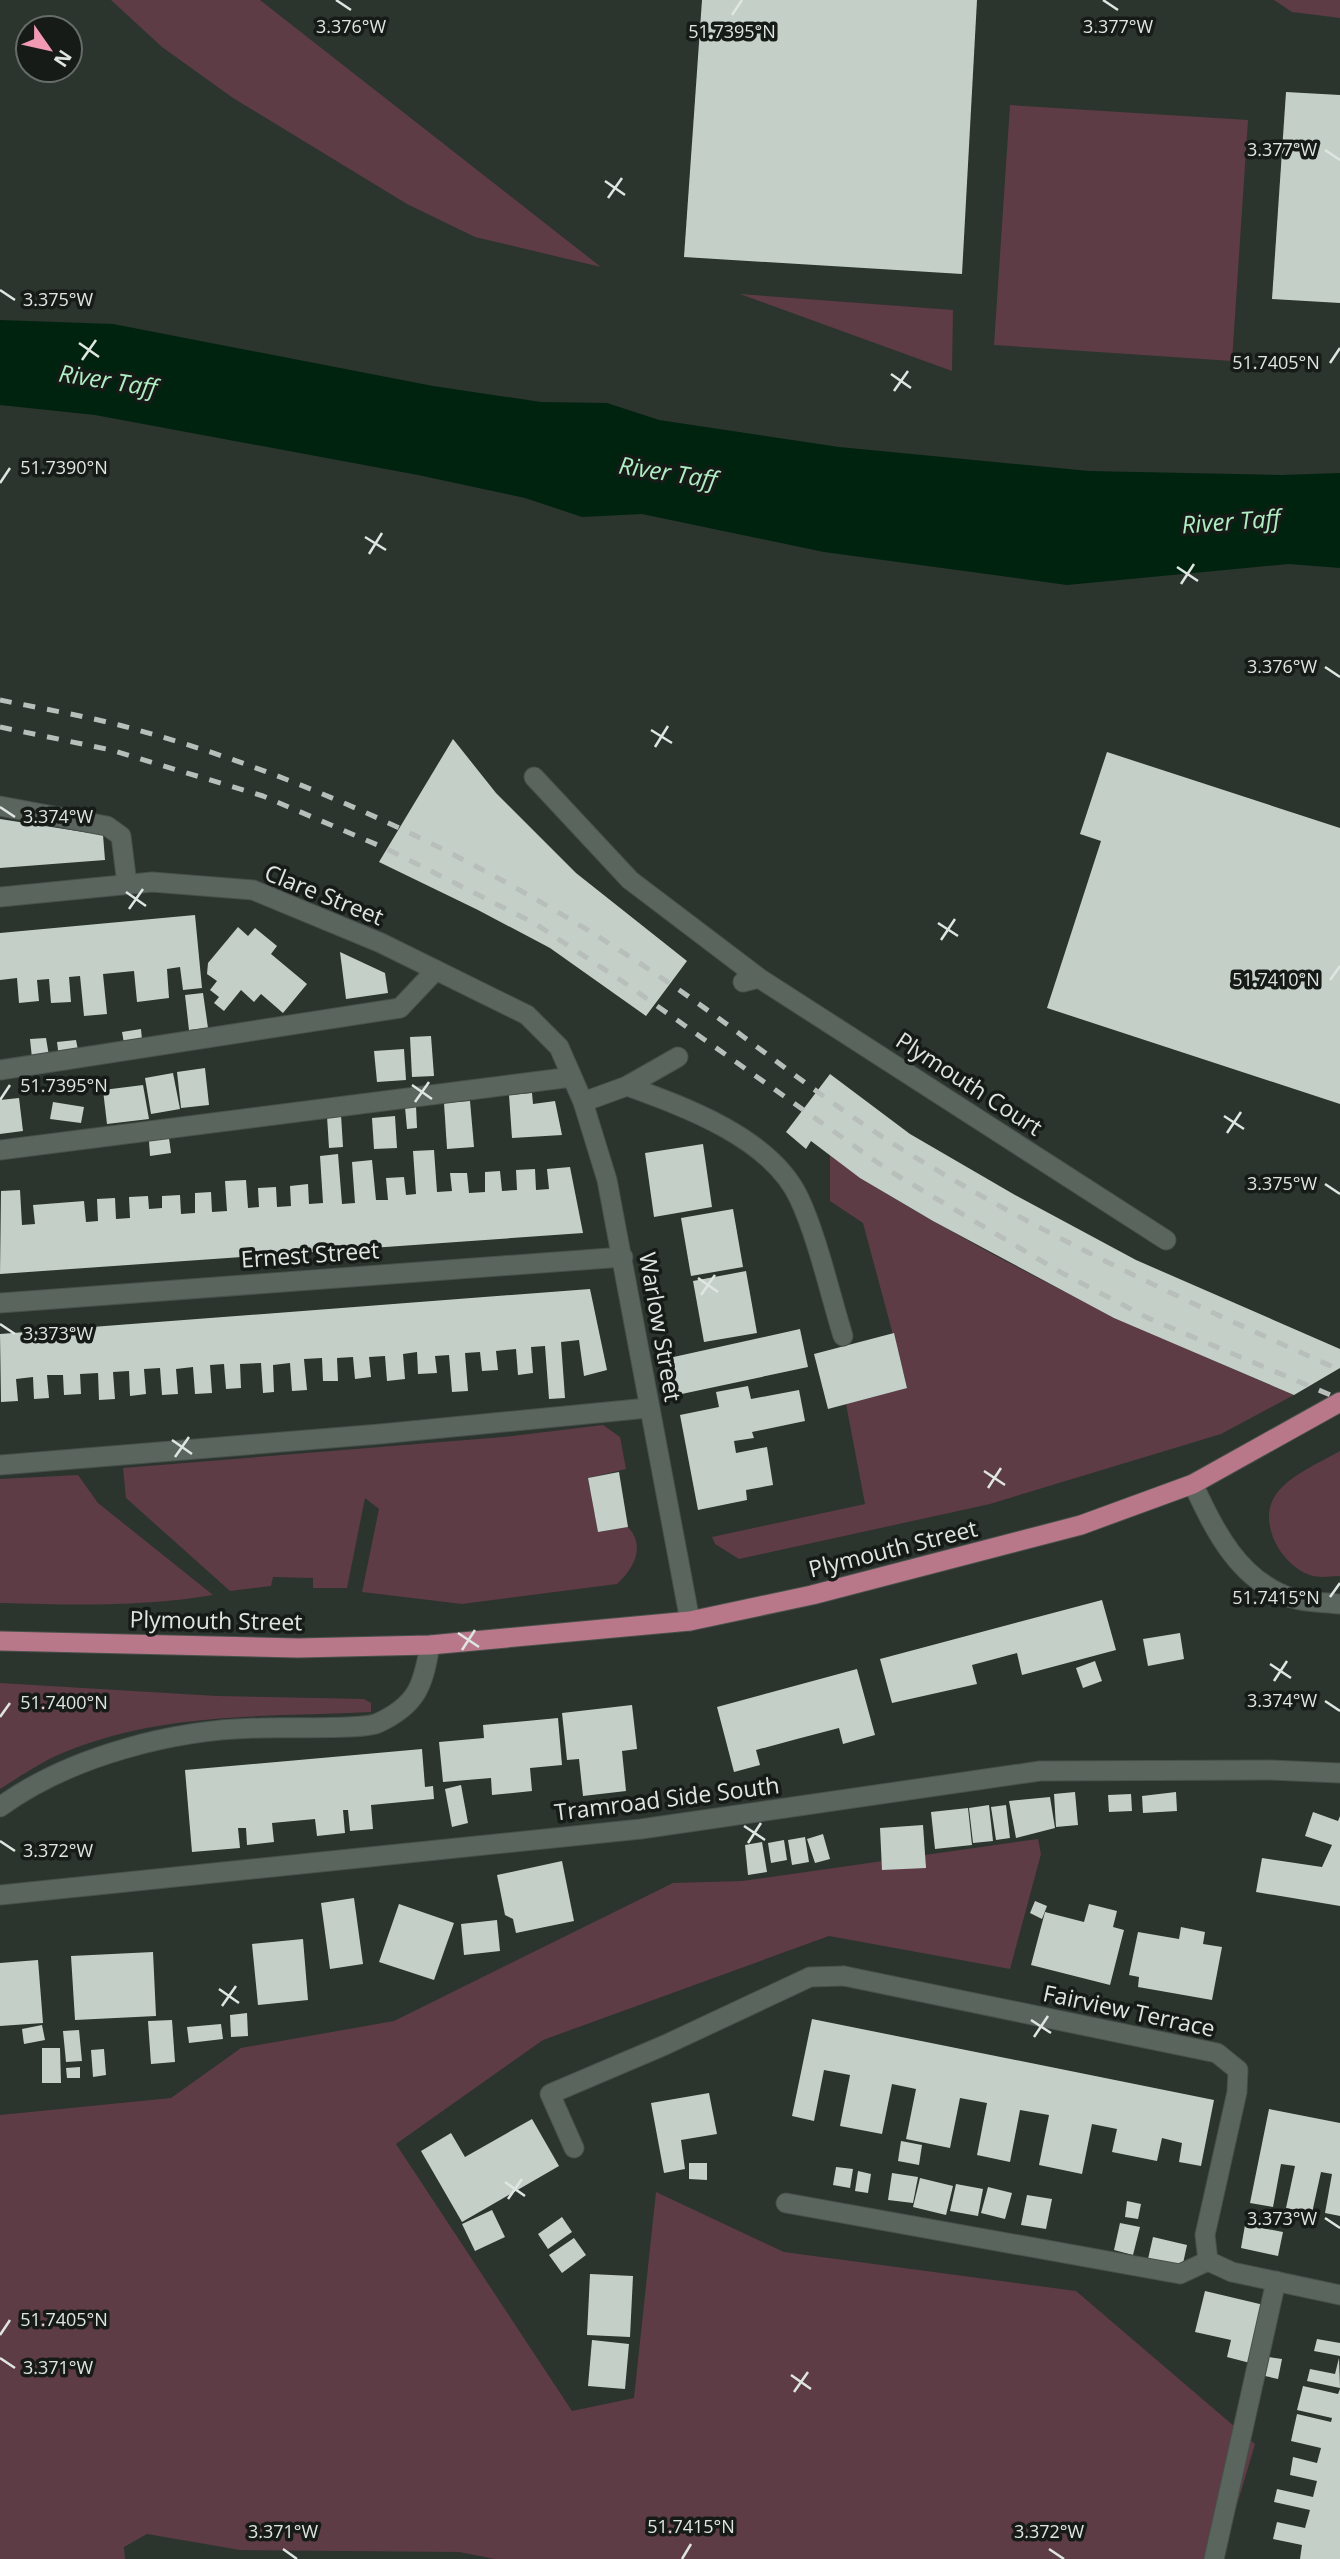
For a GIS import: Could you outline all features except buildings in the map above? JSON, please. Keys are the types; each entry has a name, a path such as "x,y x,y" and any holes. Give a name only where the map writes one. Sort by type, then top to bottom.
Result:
{"main road":[{"name":"Plymouth Street","path":"0,1641 298,1648 430,1645 690,1621 812,1595 1082,1525 1193,1484 1340,1402"}],"street":[{"name":"Plymouth Court","path":"534,777 630,880 751,980 1166,1240"},
{"path":"0,806 107,825 121,836 127,884"},
{"name":"Clare Street","path":"0,897 152,881 253,890 381,943 527,1014 559,1047"},
{"path":"0,1070 400,1008 436,970"},
{"name":"Warlow Street","path":"559,1047 583,1102 607,1181 690,1621"},
{"path":"583,1102 627,1086 678,1057"},
{"path":"0,1150 572,1077"},
{"path":"627,1086 668,1101 745,1140 775,1164 798,1197 843,1336"},
{"name":"Ernest Street","path":"0,1303 623,1256"},
{"path":"0,1465 491,1425 648,1408"},
{"path":"1193,1484 1217,1533 1248,1573 1268,1588 1295,1599 1340,1604"},
{"path":"0,1807 98,1757 143,1744 237,1728 374,1725 408,1706 425,1678 430,1645"},
{"name":"Tramroad Side South","path":"0,1895 641,1829 1040,1771 1270,1770 1340,1773"},
{"name":"Fairview Terrace","path":"574,2148 550,2094 665,2045 810,1977 844,1976 1217,2053 1238,2070 1237,2092 1205,2235 1208,2261"},
{"path":"786,2203 1180,2274 1208,2261 1232,2272 1340,2295"},
{"path":"1213,2559 1276,2281"}],"shaded area":[{"path":"111,0 260,0 601,267 475,237 407,204 233,98 162,47"},
{"path":"1274,0 1340,0 1340,18 1292,12"},
{"path":"1010,105 1248,120 1232,361 994,345"},
{"path":"740,294 953,310 952,371"},
{"path":"830,1155 902,1203 1015,1266 1133,1324 1294,1395 1221,1434 990,1504 739,1559 715,1544 712,1537 865,1504 846,1404 907,1387 863,1223 830,1201"},
{"path":"603,1425 620,1437 626,1469 588,1478 598,1532 628,1527 637,1550 633,1564 617,1584 462,1604 362,1592 379,1509 365,1498 347,1588 313,1588 313,1578 273,1577 271,1586 230,1591 126,1498 123,1468 503,1437"},
{"path":"1340,1451 1340,1576 1313,1576 1291,1564 1275,1542 1269,1517 1271,1504 1277,1493 1290,1480"},
{"path":"78,1475 98,1503 213,1595 80,1605 0,1603 0,1479"},
{"path":"0,1683 217,1696 364,1699 371,1703 371,1712 216,1719 139,1730 102,1739 56,1756 0,1789"},
{"path":"1038,1839 1041,1854 1010,1969 829,1936 543,2040 396,2144 572,2411 634,2398 656,2192 784,2252 1076,2291 1255,2444 1221,2559 495,2559 459,2552 240,2550 147,2534 124,2547 125,2559 0,2559 0,2115 171,2098 241,2048 394,2021 673,1883 742,1881"}],"water":[{"name":"River Taff","path":"0,320 113,324 433,386 541,402 607,403 659,420 839,447 1089,471 1281,475 1340,473 1340,568 1289,564 1067,585 824,552 642,514 582,517 525,498 418,475 95,415 0,405"}],"railway":[{"path":"0,700 104,721 191,746 336,799 406,831 476,866 609,943 701,1005 871,1129 953,1180 1061,1239 1340,1370"},
{"path":"0,727 111,750 263,796 387,849 534,923 622,981 888,1170 1062,1273 1148,1318 1340,1399"}]}
